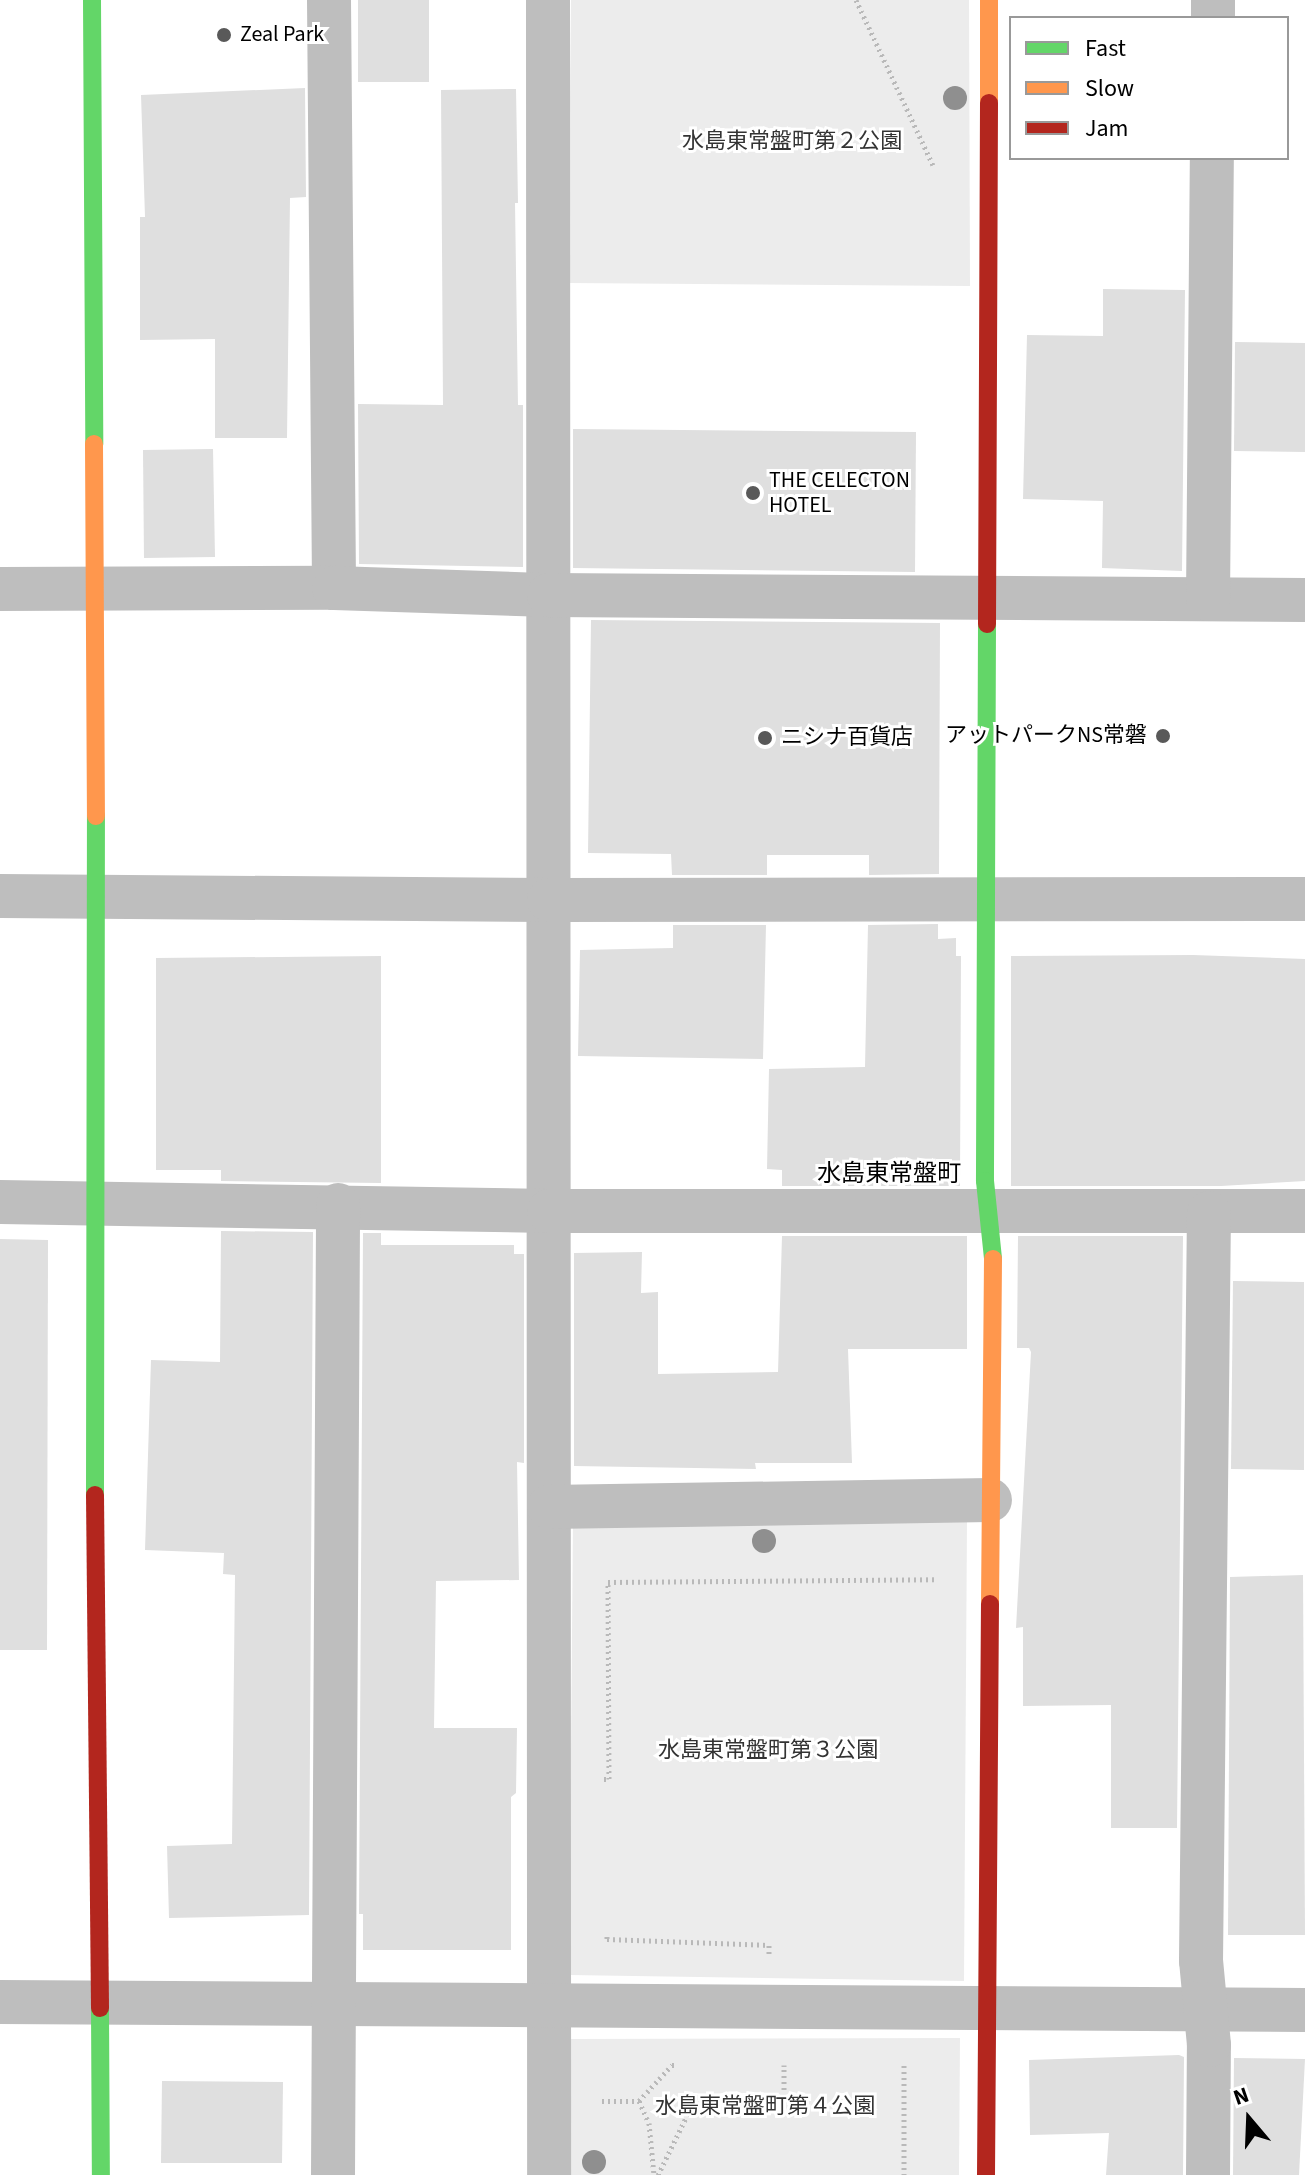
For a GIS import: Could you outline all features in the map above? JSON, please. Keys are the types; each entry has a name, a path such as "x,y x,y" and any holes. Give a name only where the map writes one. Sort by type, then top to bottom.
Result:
{"street":[{"path":"92,0 97,897 93,1203 101,2175"},
{"path":"329,0 334,588"},
{"path":"548,0 549,2175"},
{"path":"986,2175 993,1241 985,1181 989,0"},
{"path":"1208,599 1212,160"},
{"path":"0,589 334,588 549,595 1305,600"},
{"path":"0,896 549,900 1305,899"},
{"path":"0,1202 338,1205 549,1211 1305,1211"},
{"path":"333,2175 338,1205"},
{"path":"1208,2175 1209,2045 1201,1961 1209,1213"},
{"path":"549,1507 990,1500"},
{"path":"0,2002 1305,2010"}],"path":[{"path":"856,0 927,158 955,184 990,190"},
{"path":"608,1795 608,1582 990,1579"},
{"path":"549,1779 609,1779"},
{"path":"607,1923 607,1939 769,1945 768,2006"},
{"path":"889,2064 904,2064 904,2175"},
{"path":"549,2101 639,2101 672,2065 689,2065"},
{"path":"768,2065 799,2065"},
{"path":"656,2175 696,2097 784,2096 784,2065"},
{"path":"639,2101 648,2116 656,2175"}],"green space":[{"name":"水島東常盤町第２公園","path":"571,0 969,0 970,286 568,283"},
{"name":"水島東常盤町第３公園","path":"573,1520 967,1520 964,1981 569,1975"},
{"name":"水島東常盤町第４公園","path":"960,2038 959,2175 570,2175 571,2039"}],"building":[{"path":"358,0 429,0 429,82 358,82"},
{"path":"305,88 306,197 290,198 287,438 215,438 215,339 140,340 140,217 145,217 141,95"},
{"path":"516,89 518,203 515,203 518,405 523,405 523,567 359,564 358,404 443,405 441,90"},
{"path":"1103,289 1185,290 1182,571 1102,568 1103,501 1023,499 1027,335 1103,336"},
{"path":"1235,342 1305,343 1305,452 1234,451"},
{"name":"THE CELECTON HOTEL","path":"573,429 916,432 915,572 573,568"},
{"path":"213,449 215,557 144,558 143,450"},
{"name":"ニシナ百貨店","path":"591,620 940,623 939,874 869,875 869,855 767,855 767,875 672,875 671,854 588,853"},
{"path":"938,924 938,939 956,938 956,956 961,956 960,1186 782,1186 782,1170 767,1169 769,1069 865,1067 868,925"},
{"path":"673,925 766,925 763,1059 578,1056 580,950 673,948"},
{"path":"1193,955 1305,959 1305,1181 1221,1186 1011,1186 1011,956"},
{"path":"381,956 381,1183 221,1181 221,1170 156,1170 156,958"},
{"path":"221,1231 313,1232 309,1915 169,1918 167,1846 232,1844 235,1575 223,1574 224,1553 145,1550 151,1360 220,1362"},
{"path":"363,1233 381,1233 381,1245 514,1245 514,1254 524,1254 524,1463 517,1462 519,1580 436,1581 434,1728 517,1728 516,1793 511,1797 511,1950 363,1950 363,1914 359,1914"},
{"path":"782,1236 967,1236 967,1349 848,1349 852,1463 755,1463 756,1469 574,1466 574,1253 642,1252 641,1293 658,1292 658,1374 778,1372"},
{"path":"1018,1236 1183,1236 1177,1828 1111,1828 1111,1705 1023,1706 1023,1627 1016,1628 1031,1352 1029,1348 1017,1348"},
{"path":"0,1239 48,1240 47,1650 0,1650"},
{"path":"1233,1281 1304,1282 1304,1470 1231,1469"},
{"path":"1303,1575 1305,1935 1228,1935 1230,1577"},
{"path":"1184,2057 1183,2175 1106,2175 1109,2133 1030,2135 1029,2060"},
{"path":"1234,2058 1305,2059 1299,2175 1233,2175"},
{"path":"162,2081 283,2082 282,2163 161,2163"}],"traffic: fast":[{"path":"92,0 94,444"},
{"path":"987,624 985,1181 993,1259"},
{"path":"95,1495 96,816"},
{"path":"100,2008 101,2175"}],"traffic: slow":[{"path":"989,0 989,103"},
{"path":"94,444 96,816"},
{"path":"990,1604 993,1259"}],"traffic: jam":[{"path":"987,624 989,103"},
{"path":"95,1495 100,2008"},
{"path":"986,2175 990,1604"}],"place":[{"name":"Zeal Park","path":"224,35"},
{"name":"THE CELECTON HOTEL","path":"753,493"},
{"name":"アットパークNS常磐","path":"1163,736"},
{"name":"ニシナ百貨店","path":"765,738"}],"district":[{"name":"水島東常盤町","path":"889,1174"}]}
